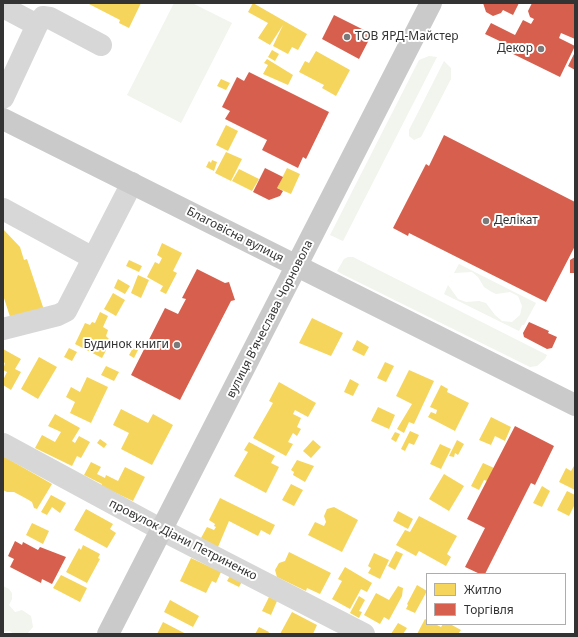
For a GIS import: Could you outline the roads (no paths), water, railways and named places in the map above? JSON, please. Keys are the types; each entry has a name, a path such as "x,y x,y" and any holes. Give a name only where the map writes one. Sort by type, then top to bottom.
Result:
{"main road":[{"name":"вулиця Вʼячеслава Чорновола","path":"108,634 431,3"},
{"name":"Благовісна вулиця","path":"3,119 575,405"}],"street":[{"path":"3,7 37,24"},
{"path":"3,98 37,24 43,17 50,18 101,45"},
{"path":"3,329 50,317 66,311 132,183"},
{"path":"3,209 93,258"},
{"name":"провулок Діани Петриненко","path":"3,444 162,530 364,634"}],"place":[{"name":"ТОВ ЯРД-Майстер","path":"347,37"},
{"name":"Декор","path":"541,49"},
{"name":"Делікат","path":"486,221"},
{"name":"Будинок книги","path":"177,345"}]}
